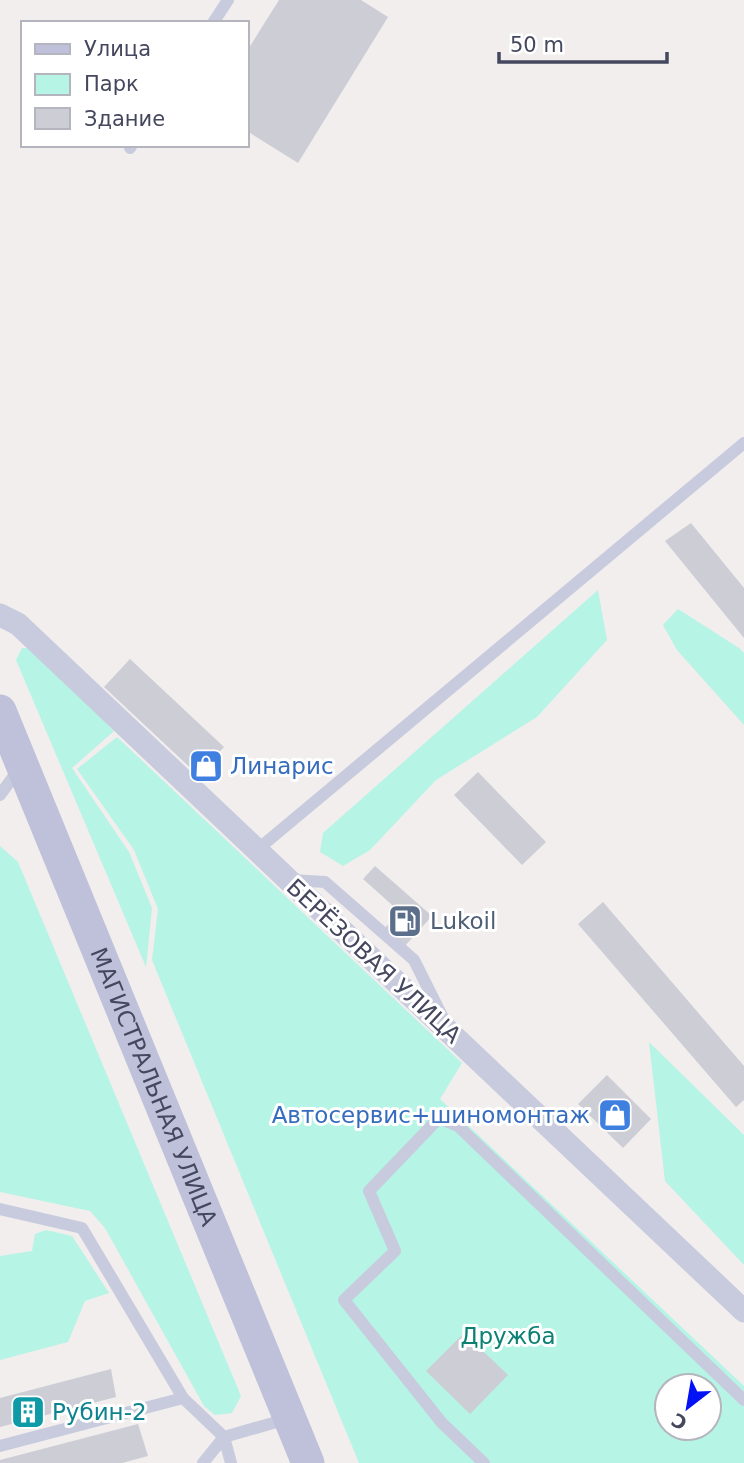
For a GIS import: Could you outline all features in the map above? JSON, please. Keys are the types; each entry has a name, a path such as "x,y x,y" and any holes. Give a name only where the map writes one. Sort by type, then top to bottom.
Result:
{"main road":[{"name":"МАГИСТРАЛЬНАЯ УЛИЦА","path":"0,711 308,1463"}],"street":[{"name":"БЕРЁЗОВАЯ УЛИЦА","path":"0,615 18,625 744,1311"}],"lane":[{"path":"214,21 228,0"},
{"path":"257,850 744,443"},
{"path":"0,795 23,762"},
{"path":"484,1463 442,1423 344,1300 395,1251 369,1191 439,1118 457,1126 744,1400"},
{"path":"0,1209 82,1228 183,1398 224,1437 231,1463"},
{"path":"0,1446 183,1398"},
{"path":"203,1463 224,1437 290,1418"}],"green space":[{"path":"598,590 607,640 537,717 436,780 370,850 343,866 320,852 323,833"},
{"path":"678,609 744,653 744,725 677,650 663,625"},
{"path":"22,648 33,648 114,731 72,768 129,852 152,908 146,967 16,660"},
{"name":"Дружба","path":"117,737 462,1063 440,1099 744,1386 744,1463 359,1463 152,960 158,909 134,850 77,769"},
{"path":"0,846 18,862 241,1396 232,1413 215,1415 204,1406 105,1228 90,1211 0,1192"},
{"path":"649,1042 744,1135 744,1265 665,1181"},
{"path":"46,1230 72,1236 109,1293 85,1301 68,1342 0,1360 0,1256 32,1251 35,1234"}],"building":[{"path":"279,0 361,0 388,17 298,163 248,132 248,49"},
{"path":"691,523 744,588 744,638 665,541"},
{"path":"130,659 224,747 198,775 104,687"},
{"path":"478,772 546,842 522,865 454,795"},
{"path":"375,866 432,916 403,948 383,930 400,912 363,879"},
{"path":"603,902 744,1066 744,1100 736,1107 578,924"},
{"path":"607,1075 651,1119 623,1148 578,1104"},
{"path":"464,1333 508,1375 470,1414 426,1371"},
{"name":"Рубин-2","path":"111,1369 116,1397 0,1427 0,1398"},
{"name":"Рубин-2","path":"138,1424 148,1456 122,1463 0,1463 0,1460"}],"place":[{"name":"Линарис","path":"206,766"},
{"name":"Lukoil","path":"405,921"},
{"name":"Автосервис+шиномонтаж","path":"615,1115"},
{"name":"Рубин-2","path":"28,1412"}]}
